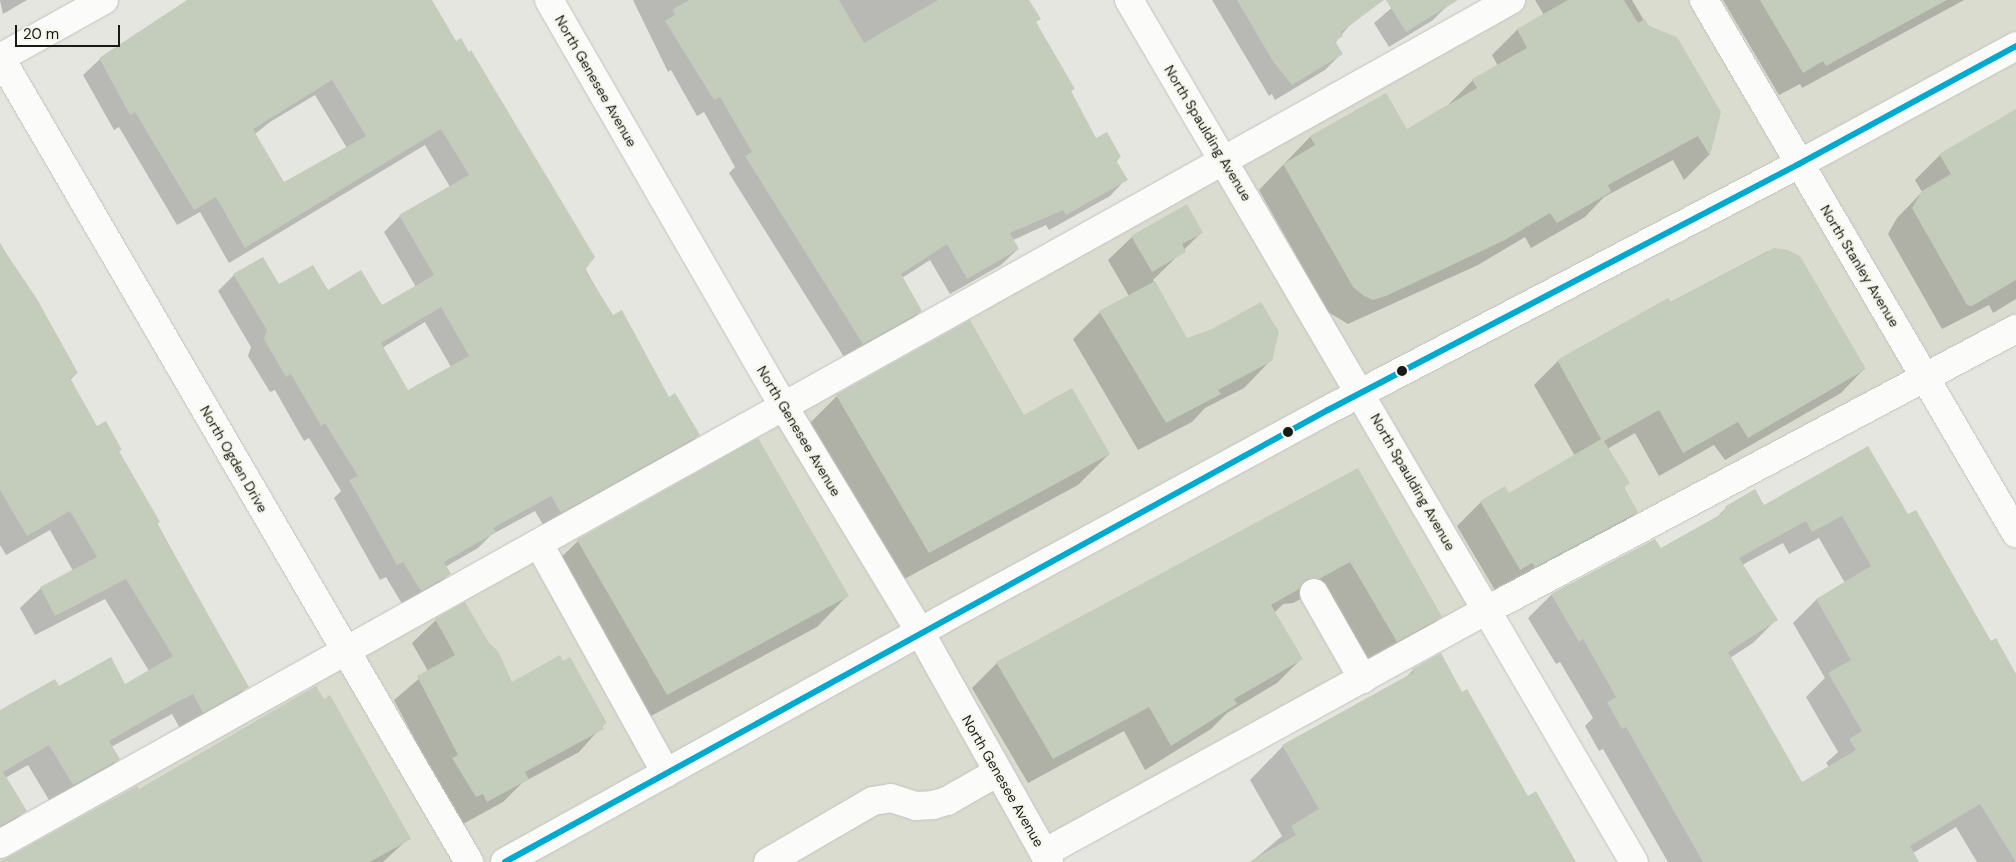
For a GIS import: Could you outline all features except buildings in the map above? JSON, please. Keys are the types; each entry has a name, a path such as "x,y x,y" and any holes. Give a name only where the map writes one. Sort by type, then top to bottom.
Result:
{"street":[{"path":"0,57 104,0"},
{"name":"North Genesee Avenue","path":"549,0 784,407 920,632 996,773 1047,858"},
{"name":"North Spaulding Avenue","path":"1129,0 1361,393 1634,862"},
{"path":"0,844 784,407 1223,158 1510,0"},
{"name":"North Stanley Avenue","path":"1704,0 2016,532"},
{"path":"505,862 920,632 1361,393 1799,164 2016,46"},
{"name":"North Ogden Drive","path":"0,57 469,862"},
{"path":"1047,858 1363,678 1487,610 2016,329"},
{"path":"539,544 666,773"},
{"path":"1314,593 1363,678"},
{"path":"768,862 872,801 891,798 916,806 933,805 947,801 996,773"}],"shaded area":[{"path":"1492,0 2016,0 2016,330 1037,862 0,862 0,841"}],"transit line":[{"path":"505,862 1328,410 1799,164 2016,46"}]}
